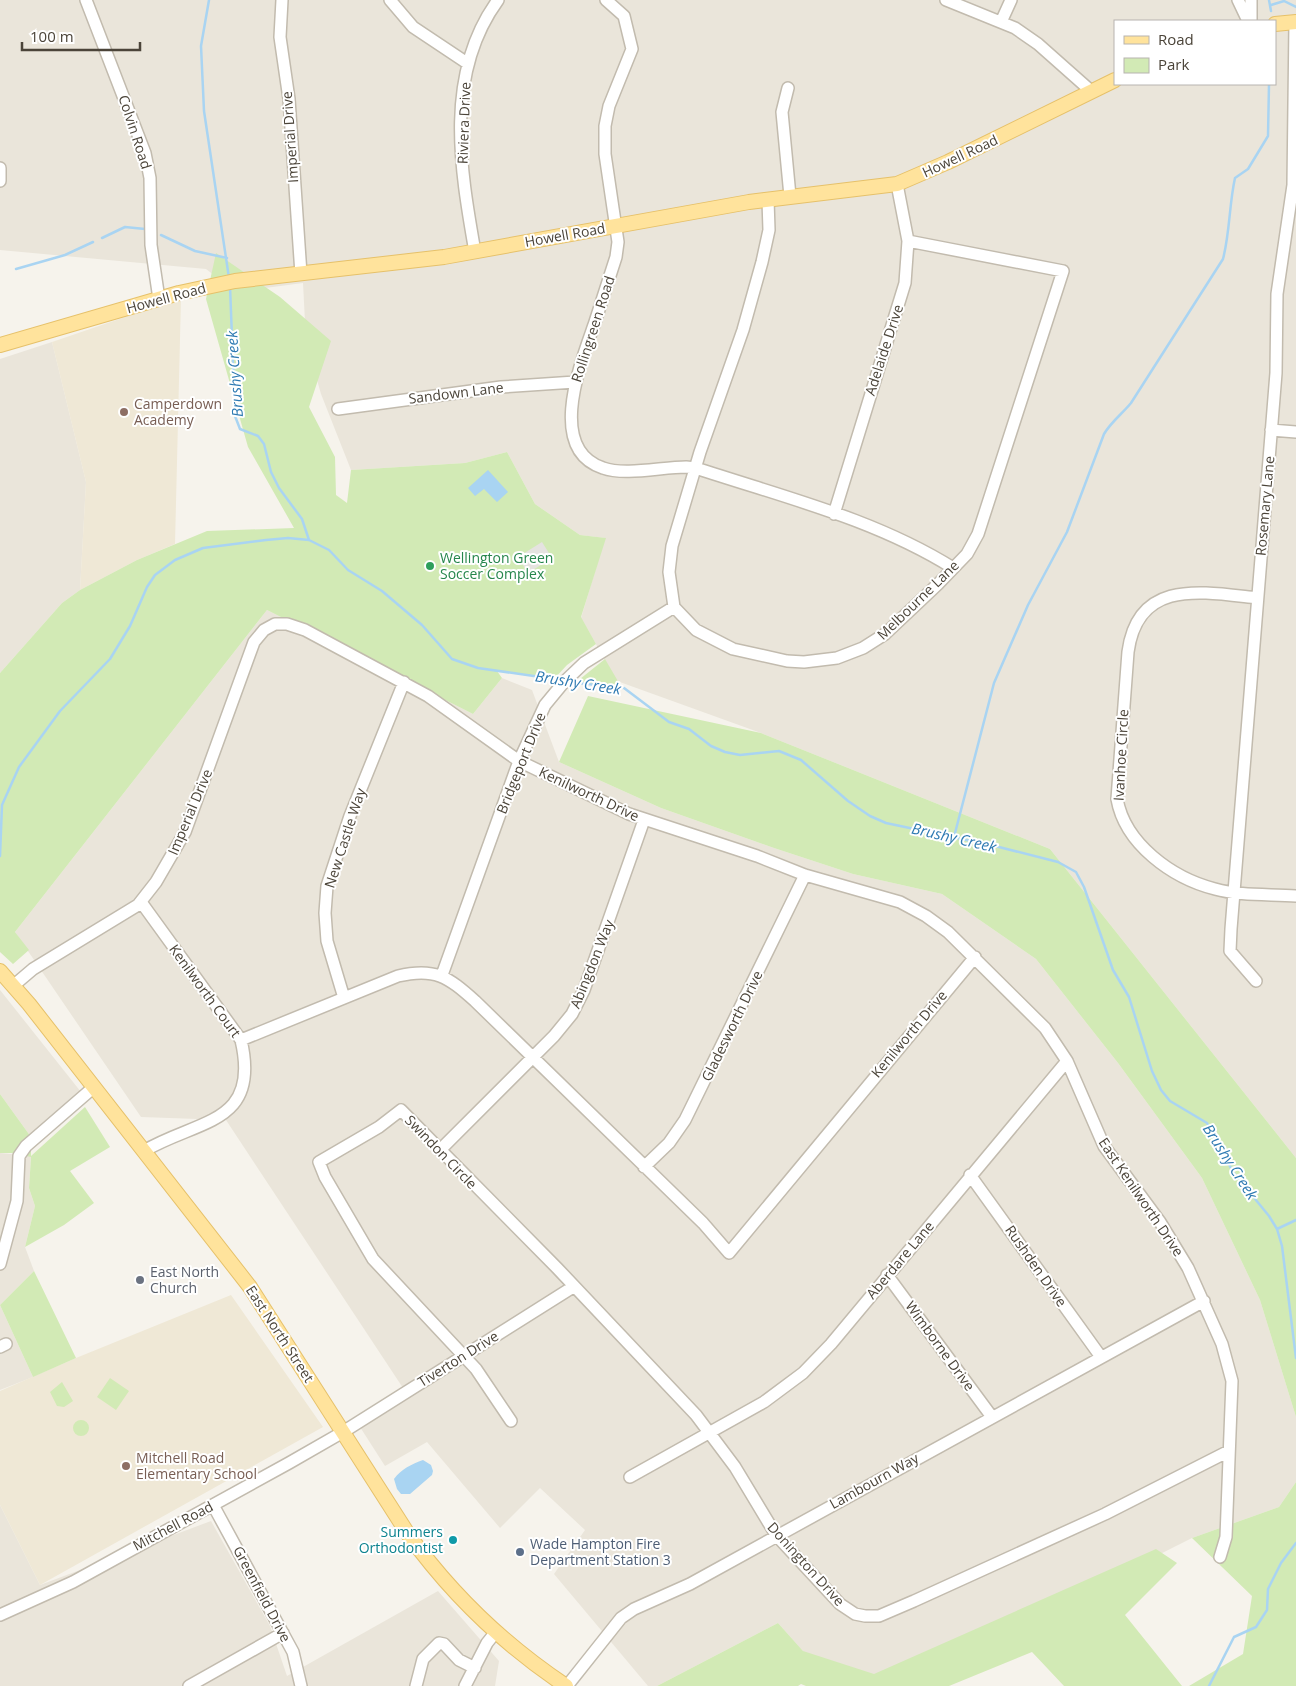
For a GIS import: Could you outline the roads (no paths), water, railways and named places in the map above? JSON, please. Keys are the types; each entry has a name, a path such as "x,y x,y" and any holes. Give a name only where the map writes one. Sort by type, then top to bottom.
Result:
{"main road":[{"path":"1276,24 1296,22"},
{"name":"Howell Road","path":"0,346 158,299 206,287 249,280 396,264 475,252 790,196 897,184 948,162 1114,80"},
{"name":"East North Street","path":"0,971 94,1087 250,1287 430,1566 470,1610 495,1633 537,1667 567,1686"}],"street":[{"name":"Colvin Road","path":"86,0 135,125 148,165 151,245 158,299"},
{"name":"Imperial Drive","path":"282,0 280,36 289,99 300,274"},
{"path":"390,0 412,28 467,63"},
{"name":"Riviera Drive","path":"475,252 460,150 461,104 467,63 480,30 498,0"},
{"name":"Rollingreen Road","path":"606,0 624,16 632,49 609,106 605,126 605,154 618,242 616,256 575,382 571,410 572,431 579,449 589,462 603,469 686,466 696,468 902,538 953,568"},
{"path":"946,0 1001,22 1038,44 1092,91"},
{"path":"1001,22 1012,0"},
{"path":"1238,0 1249,20"},
{"path":"1250,20 1251,0"},
{"name":"Rosemary Lane","path":"1256,981 1230,951 1276,373 1277,294 1293,185 1296,22"},
{"path":"788,88 782,112 790,196"},
{"path":"0,168 0,181"},
{"name":"Adelaide Drive","path":"834,514 842,480 901,301 905,283 908,241 897,184"},
{"path":"674,606 669,572 670,557 696,468 743,330 762,262 769,230 768,200"},
{"name":"Melbourne Lane","path":"674,606 696,630 726,646 755,655 788,661 821,661 852,653 875,642 921,601 972,546 978,534 1063,271 908,241"},
{"name":"Sandown Lane","path":"338,409 510,386 575,382"},
{"path":"1271,430 1296,432"},
{"name":"Ivanhoe Circle","path":"1257,598 1193,592 1165,598 1153,605 1141,617 1132,634 1128,652 1117,794 1122,816 1137,841 1164,864 1213,888 1296,896"},
{"name":"Bridgeport Drive","path":"442,975 538,716 555,691 577,669 595,655 674,606"},
{"name":"Kenilworth Drive","path":"264,630 275,624 290,624 366,661 428,696 520,761 644,820 757,856 805,875 910,906 948,932 974,957 729,1253 710,1230 533,1058 455,983 442,975"},
{"name":"Imperial Drive","path":"14,986 33,969 141,902 164,870 185,832 252,648 264,630"},
{"name":"New Castle Way","path":"344,998 327,941 325,912 327,886 350,816 404,682"},
{"name":"Abingdon Way","path":"440,1150 533,1058 564,1024 581,998 644,820"},
{"name":"Gladesworth Drive","path":"644,1167 669,1143 685,1120 805,875"},
{"name":"Kenilworth Court","path":"141,902 242,1040 245,1076 241,1092 234,1104 213,1120 162,1140 144,1151"},
{"name":"East Kenilworth Drive","path":"974,957 1045,1028 1067,1061 1104,1146 1172,1241 1204,1301 1222,1344 1230,1371 1226,1538 1220,1557"},
{"path":"242,1040 405,975 442,975"},
{"name":"Aberdare Lane","path":"630,1477 764,1402 803,1373 831,1344 1067,1061"},
{"path":"0,1264 18,1201 19,1156 26,1146 94,1087"},
{"name":"Swindon Circle","path":"464,1355 373,1258 325,1177 319,1162 379,1127 401,1110 573,1287"},
{"name":"Rushden Drive","path":"970,1175 1101,1357"},
{"name":"Wimborne Drive","path":"887,1276 992,1417"},
{"name":"Tiverton Drive","path":"343,1432 573,1287"},
{"name":"Donington Drive","path":"573,1287 711,1432 776,1535 845,1608 860,1616 879,1616 1049,1540 1229,1451"},
{"name":"Lambourn Way","path":"567,1686 610,1630 628,1612 690,1584 1204,1301"},
{"path":"464,1355 511,1422"},
{"name":"Mitchell Road","path":"0,1615 73,1582 343,1432"},
{"name":"Greenfield Drive","path":"213,1505 283,1633 297,1663 301,1686"},
{"path":"189,1686 283,1633"},
{"path":"465,1686 495,1633"},
{"path":"416,1686 423,1659 439,1643 444,1644 460,1660 475,1668"}],"water":[{"path":"488,470 508,492 497,502 484,489 475,496 468,488"},
{"path":"423,1460 431,1465 432,1475 410,1494 401,1494 397,1489 394,1479 407,1467"}],"waterway":[{"name":"Brushy Creek","path":"209,0 201,46 204,111 229,278"},
{"path":"1269,0 1271,11"},
{"path":"1271,5 1284,1 1296,7"},
{"path":"954,837 994,683 1028,605 1067,532 1104,434 1131,403 1223,259 1235,178 1248,169 1268,136 1269,85"},
{"path":"102,238 125,227 145,229"},
{"path":"161,235 195,251 227,258"},
{"path":"16,269 65,255 93,242"},
{"name":"Brushy Creek","path":"230,286 235,416 240,429 258,436 264,444 271,472 279,488 302,519 309,540"},
{"path":"0,856 2,805 19,767 60,711 110,659 130,626 147,587 155,575 175,560 203,548 288,538 309,540 329,550 348,570 382,591 422,625 452,659 478,668 561,680"},
{"name":"Brushy Creek","path":"569,682 624,688 669,722 689,729 711,746 725,752 740,755 779,751 801,760 848,801 870,816 886,823 995,846 1058,862 1076,872 1084,887 1113,970 1129,997 1152,1071 1161,1090 1170,1101 1207,1123 1233,1172 1269,1216 1277,1229 1282,1246 1296,1358"},
{"path":"1277,1229 1296,1220"},
{"name":"Brushy Creek","path":"1209,1686 1234,1637 1256,1627 1267,1610 1268,1589 1281,1563 1296,1543"}],"place":[{"name":"Camperdown Academy","path":"124,412"},
{"name":"Wellington Green Soccer Complex","path":"430,566"},
{"name":"East North Church","path":"140,1280"},
{"name":"Mitchell Road Elementary School","path":"126,1466"},
{"name":"Summers Orthodontist","path":"453,1540"},
{"name":"Wade Hampton Fire Department Station 3","path":"520,1552"}]}
